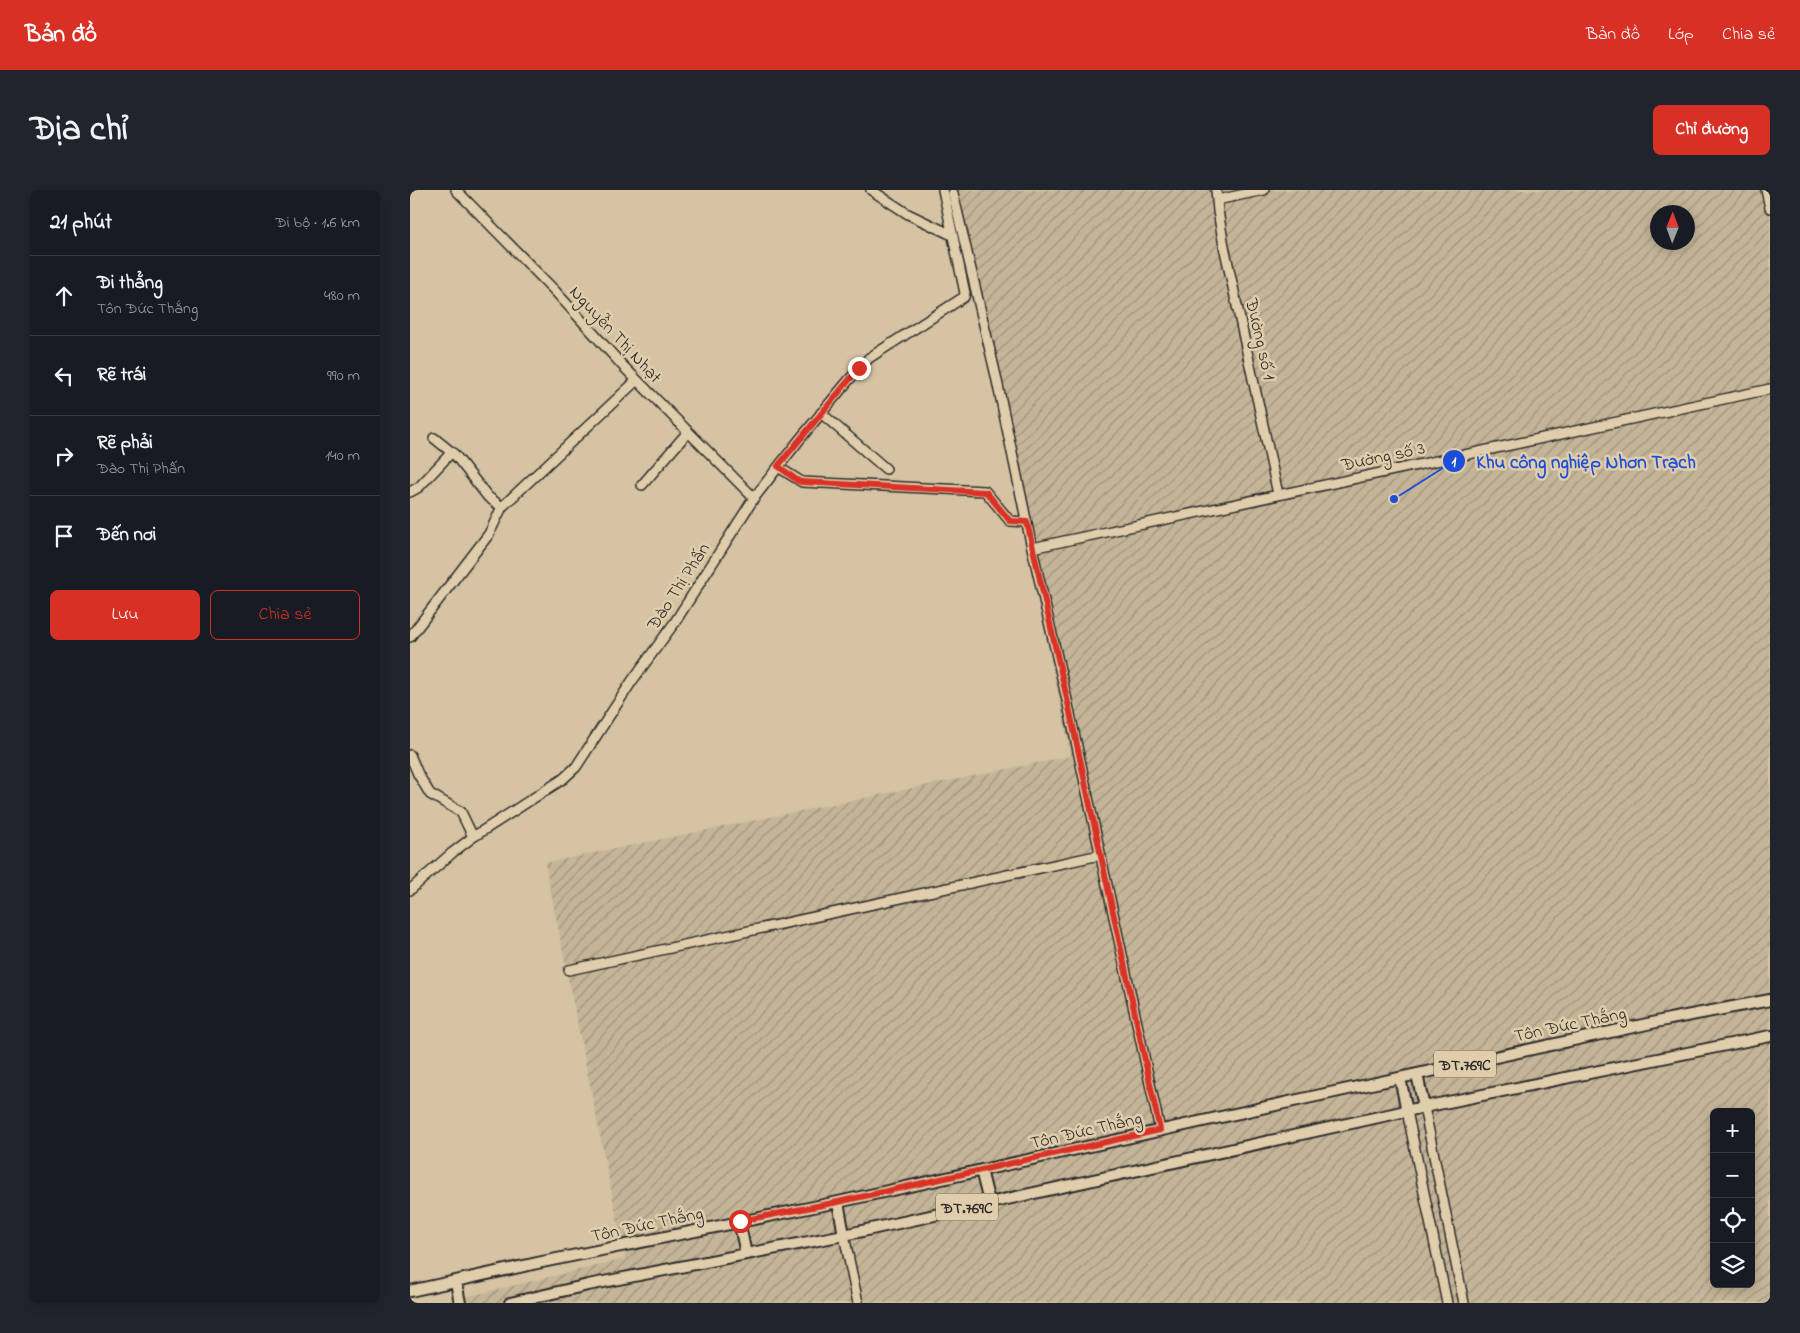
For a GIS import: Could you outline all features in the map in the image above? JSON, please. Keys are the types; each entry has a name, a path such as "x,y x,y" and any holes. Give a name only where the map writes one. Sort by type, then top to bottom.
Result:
{"main road":[{"name":"Tôn Đức Thắng","path":"410,1291 838,1202 1670,1019 1770,1000"},
{"name":"ĐT.769C","path":"510,1303 844,1235 1424,1107 1770,1036"},
{"path":"1417,1074 1424,1107"},
{"path":"1400,1078 1407,1111"},
{"path":"982,1170 989,1202"},
{"path":"838,1202 844,1235"},
{"path":"740,1221 746,1254"},
{"path":"456,1282 460,1303"}],"street":[{"name":"Nguyễn Thị Nhạt","path":"456,190 637,380 754,498"},
{"path":"870,190 908,214 952,235"},
{"path":"944,190 952,235"},
{"path":"1216,195 1264,190"},
{"path":"1766,190 1770,208"},
{"path":"953,193 996,376 1160,1130"},
{"name":"Đường số 1","path":"1216,195 1236,305 1278,494"},
{"name":"Đào Thị Phấn","path":"410,890 473,837 542,793 576,767 632,681 675,622 754,498 821,413 869,358 964,298 965,293 952,235"},
{"path":"410,638 489,534 502,508 637,380"},
{"name":"Đường số 3","path":"1032,548 1770,389"},
{"path":"821,413 886,469"},
{"path":"642,485 688,432"},
{"path":"434,438 452,452 488,497 502,508"},
{"path":"410,492 420,488 452,452"},
{"path":"778,466 802,482 986,492 1010,521 1027,522"},
{"path":"410,755 418,774 430,794 461,812 473,837"},
{"path":"569,970 1100,855"},
{"path":"1424,1107 1464,1303"},
{"path":"1407,1111 1447,1303"},
{"path":"844,1235 858,1303"}],"shaded area":[{"path":"953,190 1770,190 1770,1303 440,1303 625,1259 545,863 1071,756"}],"place":[{"name":"Khu công nghiệp Nhơn Trạch","path":"1394,499"}],"route":[{"path":"740,1221 838,1202 1160,1130 1027,522 1010,521 986,492 802,482 778,466 859,368"}]}
